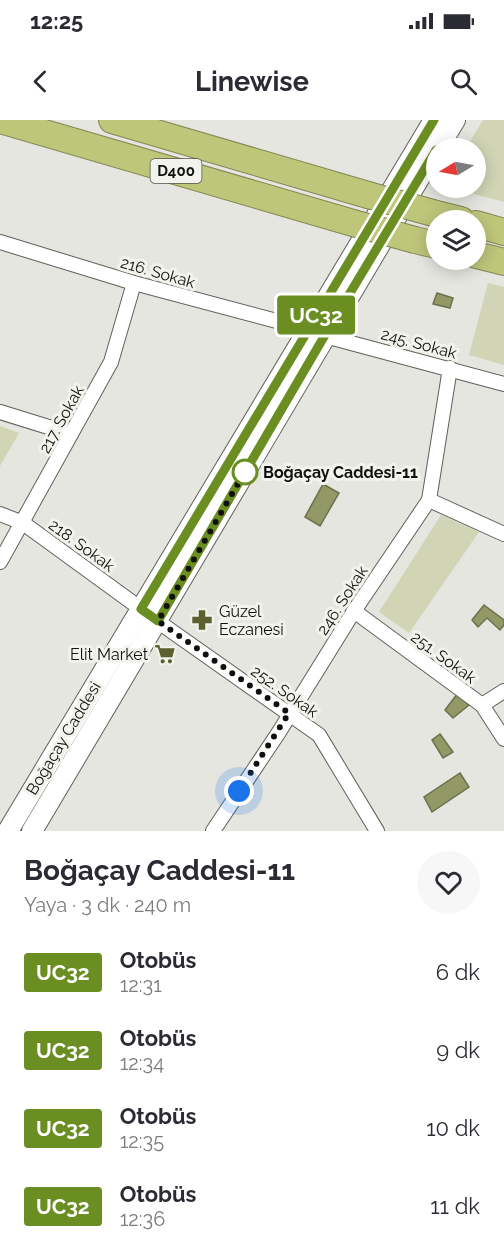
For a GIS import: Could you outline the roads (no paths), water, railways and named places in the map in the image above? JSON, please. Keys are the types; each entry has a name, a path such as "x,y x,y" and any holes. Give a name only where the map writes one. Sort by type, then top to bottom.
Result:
{"highway":[{"name":"D400","path":"0,120 426,243"},
{"name":"D400","path":"112,120 426,211"},
{"path":"486,227 504,232"},
{"path":"486,258 504,262"}],"main road":[{"name":"Boğaçay Caddesi","path":"32,831 158,621 434,120"},
{"name":"Boğaçay Caddesi","path":"444,138 455,120"},
{"name":"Boğaçay Caddesi","path":"8,831 141,609 316,333 426,166"}],"street":[{"name":"216. Sokak","path":"0,242 135,284 316,333"},
{"name":"217. Sokak","path":"0,562 111,362 135,284"},
{"name":"245. Sokak","path":"316,333 504,384"},
{"name":"246. Sokak","path":"213,831 354,611 429,500 450,368"},
{"path":"0,412 71,434"},
{"path":"429,500 504,534"},
{"name":"218. Sokak","path":"0,514 23,523 141,609"},
{"name":"252. Sokak","path":"141,609 320,735 377,831"},
{"name":"251. Sokak","path":"354,611 482,705 504,739"},
{"path":"482,705 504,690"}],"place":[{"name":"Boğaçay Caddesi-11","path":"245,472"},
{"name":"Güzel Eczanesi","path":"202,620"},
{"name":"Elit Market","path":"165,654"}]}
